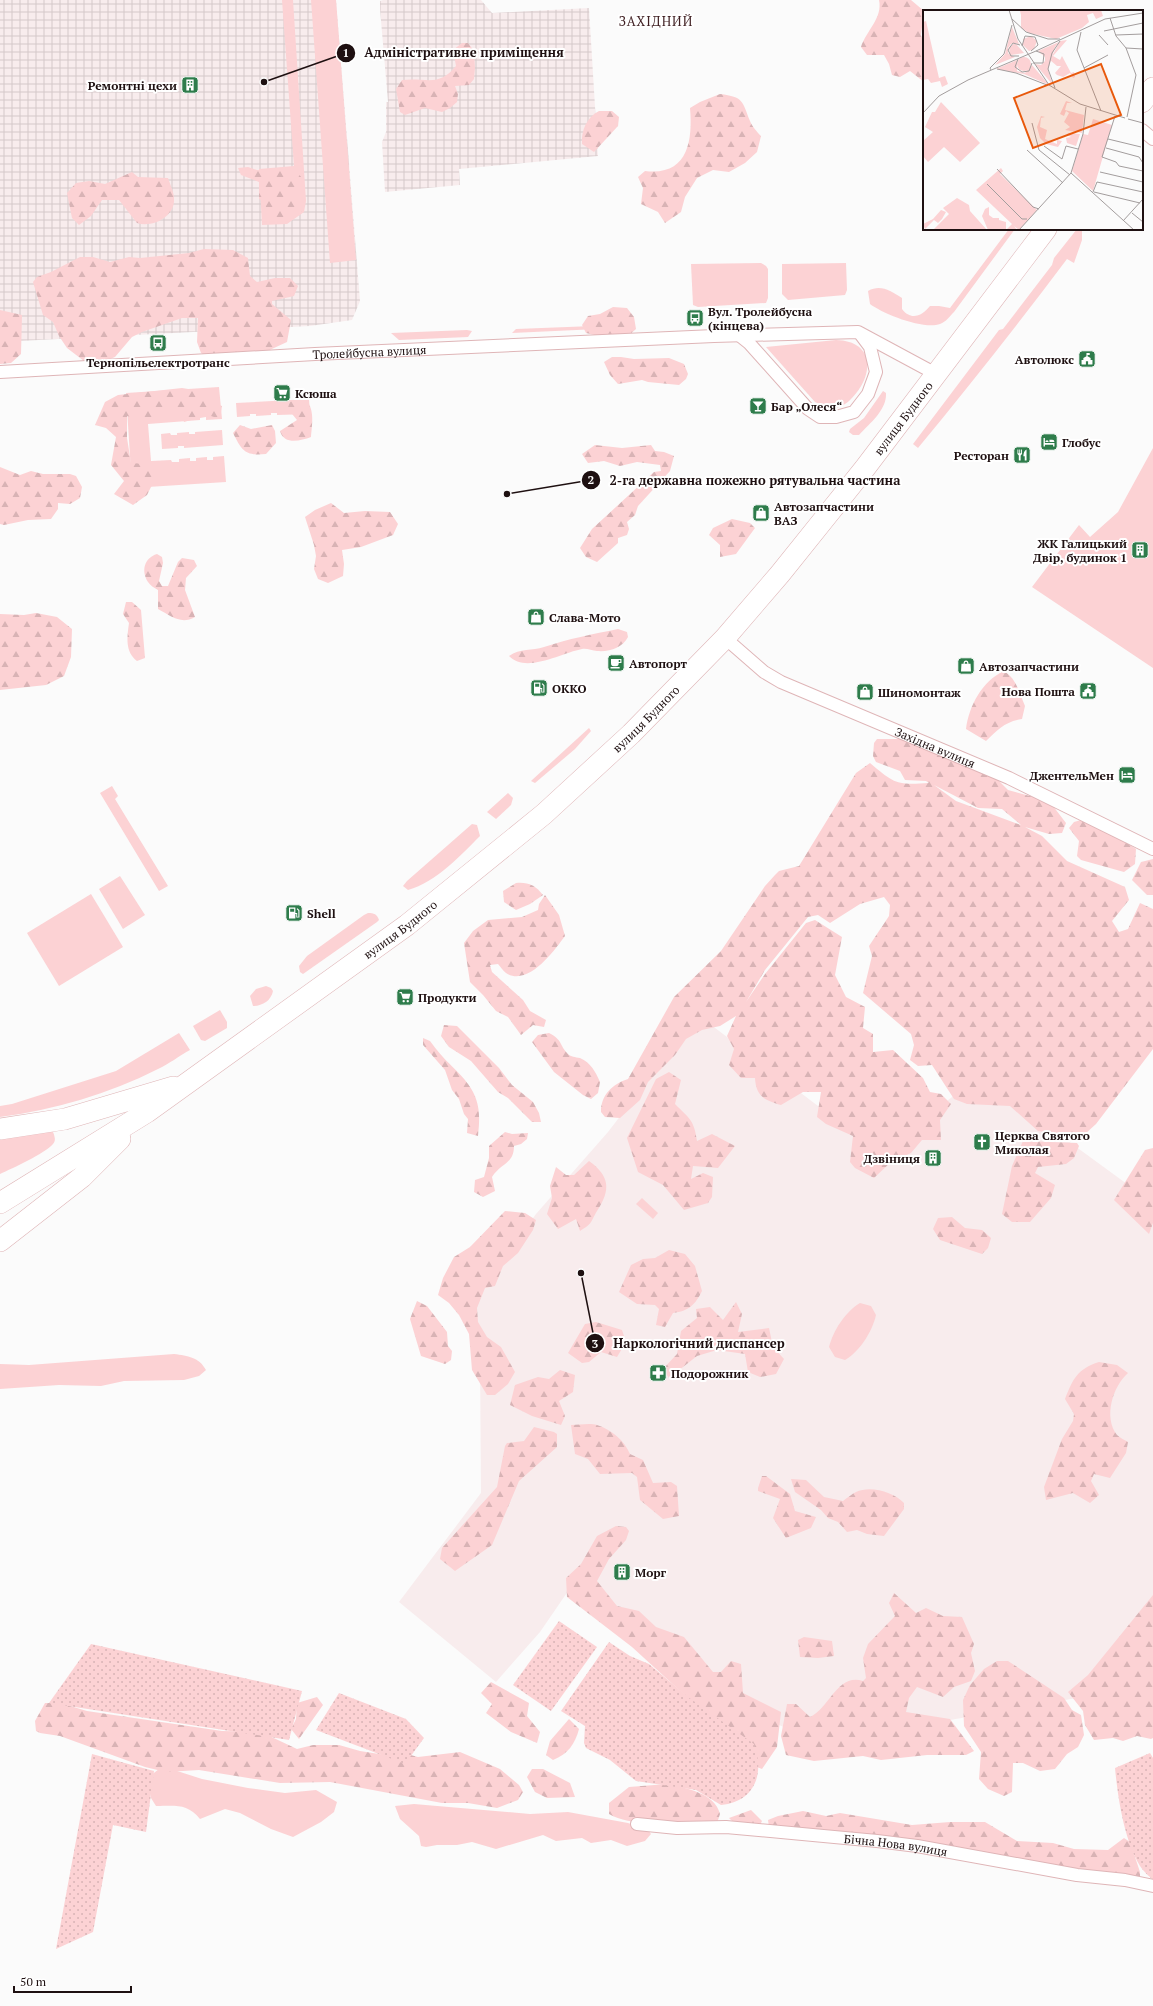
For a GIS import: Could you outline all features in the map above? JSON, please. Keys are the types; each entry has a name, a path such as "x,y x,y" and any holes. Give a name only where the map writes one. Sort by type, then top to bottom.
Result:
{"highway":[{"path":"1143,101 1153,88"},
{"name":"вулиця Будного","path":"147,1112 407,925 544,814 631,734 725,638 780,574 852,485 1045,230"},
{"path":"0,1129 65,1119 188,1082"},
{"path":"0,1203 147,1112"},
{"path":"0,1241 82,1177 147,1112"}],"street":[{"path":"1143,131 1153,139"},
{"path":"858,332 936,374"},
{"path":"739,336 749,343 808,409 820,417 836,417 854,412 868,394 876,372 870,347 858,332"},
{"name":"Тролейбусна вулиця","path":"0,372 238,358 858,332"},
{"name":"Західна вулиця","path":"725,638 764,672 781,682 1008,778 1153,849"},
{"name":"Бічна Нова вулиця","path":"637,1824 677,1828 726,1827 877,1841 917,1846 1077,1875 1125,1880 1153,1886"}],"shaded area":[{"path":"0,0 336,0 360,301 352,320 310,326 0,342"},
{"path":"481,0 492,13 589,8 598,156 459,169 460,185 385,192 382,142 386,132 386,102 388,102 380,9 380,1"},
{"path":"698,1015 880,1153 979,1076 1153,1203 1153,1623 1094,1695 892,1730 794,1732 731,1702 575,1581 540,1632 496,1682 399,1602 481,1493 480,1357 463,1315 536,1214 608,1132"}],"green space":[{"path":"282,0 293,0 306,201 304,212 287,224 262,225 259,169 294,166"},
{"path":"311,0 336,0 356,260 330,263"},
{"path":"879,0 911,0 923,10 921,35 923,40 923,81 910,71 900,77 892,75 889,64 884,55 867,55 861,47 879,13"},
{"path":"462,43 468,43 474,51 475,68 474,79 469,85 455,86 458,94 457,102 442,112 425,108 405,115 400,112 396,89 402,80 431,80 443,77 456,66 453,50"},
{"path":"720,94 734,97 743,104 751,123 761,136 757,152 745,163 729,172 713,170 697,178 685,197 681,212 665,223 658,212 641,204 643,188 638,177 645,171 659,171 670,168 678,162 688,145 691,121 690,108 700,102"},
{"path":"599,111 612,111 619,117 618,126 594,152 582,144 582,139 588,120"},
{"path":"248,167 257,170 296,171 302,178 297,189 287,194 291,199 303,202 302,211 286,221 278,222 268,220 265,213 266,202 259,199 259,182 241,175 238,168"},
{"path":"132,172 138,177 168,178 173,191 174,199 171,211 162,220 149,224 137,223 119,200 102,200 91,216 79,225 72,218 67,193 76,183 89,181 105,184"},
{"path":"1008,230 1014,230 954,312 940,324 924,325 914,323 884,312 870,304 868,291 881,288 902,298 902,309 905,313 913,316 920,315 930,306 950,308"},
{"path":"1076,230 1082,230 1082,240 1074,263 1067,259 994,354 918,448 913,444 999,330 1003,329 1052,265 1054,258"},
{"path":"204,249 233,250 248,258 250,276 257,282 275,278 290,278 298,286 294,296 272,301 272,304 291,320 287,342 261,354 240,352 211,358 201,353 197,342 198,318 182,318 132,337 115,357 101,363 84,361 67,348 59,336 53,322 43,315 33,282 37,277 51,272 80,257 93,257 110,262 129,257 140,258 189,253"},
{"path":"761,263 768,269 768,298 766,303 698,307 693,305 691,264"},
{"path":"846,263 847,290 845,295 788,300 782,294 782,264"},
{"path":"613,307 627,308 634,317 636,329 628,336 599,336 586,333 582,325 588,316 600,314"},
{"path":"0,310 22,315 21,354 11,363 0,364"},
{"path":"593,326 598,329 512,333 516,329"},
{"path":"472,331 468,337 399,340 391,333"},
{"path":"836,340 849,342 858,347 864,353 867,362 867,371 859,390 851,399 845,404 832,410 815,402 766,347"},
{"path":"612,357 634,359 669,358 684,364 688,374 686,379 679,385 642,380 618,384 610,375 604,362"},
{"path":"219,387 222,419 206,420 206,417 200,418 200,420 148,424 151,461 171,460 172,462 179,462 179,459 190,458 190,461 196,461 196,458 207,457 207,460 213,460 213,457 224,456 226,482 132,488 126,393"},
{"path":"182,388 201,391 214,403 222,406 220,419 208,415 184,422 181,413 172,399 167,413 146,421 127,416 127,438 131,463 146,464 154,481 147,495 133,505 114,494 124,481 111,465 116,437 106,428 95,425 105,402 118,395"},
{"path":"883,391 886,393 886,399 877,416 859,435 853,435 849,432 850,429 864,418"},
{"path":"309,399 310,414 277,415 277,413 271,413 271,415 256,416 256,414 250,414 250,416 237,417 236,403"},
{"path":"306,400 311,408 311,437 293,441 285,438 280,431 297,420 288,409 289,402"},
{"path":"240,425 251,429 272,425 275,431 276,443 266,454 253,454 245,451 233,433"},
{"path":"222,430 223,445 184,448 184,446 178,446 178,448 162,449 161,434 170,433 171,435 177,435 177,433 189,432 189,434 195,434 195,432"},
{"path":"595,445 622,448 651,445 655,451 664,452 674,456 670,471 638,506 635,515 627,522 629,529 627,535 618,538 618,543 597,562 586,557 580,548 592,529 654,472 661,471 660,465 637,462 620,466 604,461 588,463 582,454"},
{"path":"1153,448 1153,668 1032,587 1079,525 1090,537 1118,512"},
{"path":"0,467 20,475 31,471 43,474 70,474 76,476 82,487 80,498 70,504 58,503 58,509 51,519 28,520 4,525 0,524"},
{"path":"331,503 344,513 365,511 390,512 398,524 393,535 361,547 342,550 344,564 343,576 328,583 318,579 314,569 316,556 305,517 315,510"},
{"path":"732,519 750,523 755,528 736,554 720,557 720,545 709,535 713,528"},
{"path":"157,554 162,557 163,563 159,581 162,586 168,586 178,562 182,558 194,560 197,566 186,578 185,590 195,617 185,620 176,619 158,609 158,590 148,582 144,569 149,559"},
{"path":"126,602 132,602 141,610 145,658 137,661 130,653 128,644 129,623 123,614"},
{"path":"36,613 57,617 72,629 71,657 64,676 46,685 0,690 0,614 24,615"},
{"path":"618,629 627,632 628,637 619,647 611,650 597,651 582,649 534,663 516,661 509,656 517,652 540,648 571,639"},
{"path":"1004,671 1015,682 1025,706 1022,719 1006,724 986,741 966,729 970,712 983,688 996,675"},
{"path":"589,728 591,731 575,749 535,783 531,781"},
{"path":"877,739 915,739 928,750 989,771 1008,790 1041,799 1053,806 1066,823 1062,833 1049,834 1025,827 1042,836 1067,861 1125,887 1129,900 1112,921 1119,932 1128,929 1140,903 1153,909 1153,1049 1096,1124 1085,1134 1058,1134 1038,1131 1010,1106 967,1104 954,1099 932,1065 918,1066 910,1060 914,1045 911,1034 863,993 872,956 869,946 889,916 890,905 884,897 860,904 830,923 818,915 808,917 765,970 746,1002 765,974 806,923 815,920 842,937 835,975 846,997 865,1007 863,1028 873,1034 873,1052 893,1050 923,1078 930,1092 941,1094 951,1104 940,1120 941,1140 922,1140 911,1153 891,1162 874,1178 855,1168 850,1162 853,1136 826,1124 817,1117 821,1092 803,1092 781,1105 762,1097 759,1094 755,1078 741,1078 729,1065 734,1049 727,1036 736,1016 720,1026 702,1030 686,1039 675,1055 648,1082 640,1100 620,1118 605,1117 601,1112 603,1100 613,1087 628,1079 674,997 721,951 765,886 775,875 779,871 799,866 856,773 870,763 896,782 909,784 929,783 926,781 905,780 900,771 876,762 873,756 874,743","holes":["934,785 978,808 1002,809 1021,825 956,801"]},
{"path":"112,786 118,796 115,799 168,886 159,891 100,793"},
{"path":"508,793 513,798 511,805 496,819 487,812"},
{"path":"1081,820 1106,829 1136,849 1135,864 1124,872 1081,860 1077,856 1079,841 1069,828 1074,822"},
{"path":"472,824 477,825 480,836 456,860 438,875 418,886 408,890 403,886 407,881"},
{"path":"1153,859 1153,895 1147,895 1132,880 1141,862"},
{"path":"120,876 145,915 123,929 99,889"},
{"path":"516,883 531,885 543,895 530,904 516,910 504,902 503,891"},
{"path":"91,894 123,947 59,986 27,933"},
{"path":"545,895 559,915 565,936 554,950 540,965 523,975 514,976 506,973 498,964 490,965 492,972 523,1000 530,1011 546,1020 544,1027 533,1025 521,1035 508,1017 496,1011 470,982 464,943 473,931 488,920 522,917 538,910 539,904"},
{"path":"368,913 375,914 379,920 303,974 300,972 299,966 307,956"},
{"path":"266,986 271,988 273,991 272,995 263,1004 253,1006 250,996 256,989"},
{"path":"220,1010 227,1022 227,1028 205,1041 201,1040 193,1026"},
{"path":"444,1025 457,1026 499,1068 512,1085 533,1102 539,1113 541,1122 532,1122 508,1098 498,1092 471,1061 449,1047 441,1036"},
{"path":"179,1033 190,1050 162,1067 139,1078 81,1100 41,1110 0,1117 0,1106 12,1104 116,1071"},
{"path":"549,1033 559,1040 569,1055 584,1060 594,1071 600,1082 598,1093 591,1099 583,1095 554,1072 532,1042 538,1035"},
{"path":"423,1038 430,1041 467,1082 473,1092 478,1104 478,1136 467,1133 468,1119 464,1114 459,1099 452,1090 445,1070 423,1045"},
{"path":"669,1072 681,1080 675,1104 693,1124 697,1141 712,1134 735,1146 718,1168 693,1166 691,1179 703,1173 713,1177 712,1197 708,1203 684,1210 663,1185 638,1172 627,1138 656,1079"},
{"path":"45,1131 53,1132 55,1139 55,1142 49,1148 20,1165 0,1174 0,1138"},
{"path":"505,1132 512,1134 528,1133 527,1139 521,1144 514,1146 512,1156 492,1177 495,1191 483,1197 474,1192 475,1180 484,1177 489,1158 489,1146"},
{"path":"1023,1141 1077,1143 1079,1146 1074,1158 1066,1164 1038,1167 1035,1173 1055,1185 1051,1198 1030,1222 1012,1222 1002,1214 1012,1166"},
{"path":"1153,1148 1153,1223 1149,1234 1114,1200 1145,1150"},
{"path":"589,1161 601,1172 606,1184 605,1196 602,1203 591,1222 580,1231 576,1219 558,1229 547,1214 552,1198 550,1186 556,1167 566,1175 574,1175"},
{"path":"642,1198 658,1213 653,1219 636,1204"},
{"path":"505,1211 525,1213 536,1220 533,1230 518,1253 503,1266 495,1286 485,1288 477,1308 478,1322 487,1337 501,1347 515,1372 508,1384 495,1395 487,1395 472,1370 469,1334 459,1315 449,1303 438,1295 443,1278 454,1257 470,1247"},
{"path":"952,1217 965,1228 982,1230 991,1238 988,1248 982,1254 940,1240 933,1229 938,1218"},
{"path":"669,1250 685,1254 695,1266 702,1291 694,1304 683,1311 673,1313 665,1327 656,1325 659,1309 655,1305 637,1304 619,1292 631,1265 643,1259 655,1258"},
{"path":"417,1301 427,1306 447,1332 448,1346 452,1351 451,1360 445,1364 421,1356 410,1319"},
{"path":"736,1302 742,1314 738,1332 769,1328 773,1347 784,1359 776,1374 760,1377 748,1372 745,1354 717,1350 697,1356 669,1378 663,1369 677,1354 681,1331 697,1318 696,1309 710,1307 723,1320"},
{"path":"860,1303 871,1306 876,1315 872,1328 856,1352 845,1360 835,1357 829,1347 833,1335 840,1322 849,1311"},
{"path":"596,1322 622,1330 626,1342 617,1357 601,1352 589,1362 582,1363 568,1353 585,1324"},
{"path":"174,1354 193,1358 200,1362 206,1370 199,1376 184,1380 124,1381 101,1386 59,1385 0,1389 0,1364 29,1365"},
{"path":"1099,1362 1117,1365 1128,1373 1114,1394 1110,1411 1113,1428 1117,1435 1128,1442 1126,1453 1110,1478 1094,1474 1091,1481 1099,1495 1090,1503 1073,1493 1046,1500 1044,1487 1062,1439 1073,1421 1074,1414 1065,1399 1073,1380 1086,1368"},
{"path":"560,1370 575,1375 573,1392 559,1401 565,1416 561,1425 532,1416 510,1405 515,1385 538,1377 549,1379"},
{"path":"594,1424 608,1430 621,1440 630,1454 643,1460 653,1483 671,1482 677,1486 679,1516 663,1519 640,1500 637,1477 632,1473 600,1474 588,1459 575,1454 571,1425"},
{"path":"534,1427 557,1434 557,1447 519,1481 492,1545 455,1571 440,1559 442,1548 497,1487 505,1446 507,1443 524,1441"},
{"path":"762,1476 766,1476 790,1494 795,1511 816,1517 811,1528 786,1538 773,1518 780,1499 758,1491"},
{"path":"791,1479 806,1480 824,1497 843,1501 854,1493 862,1490 868,1489 882,1491 900,1499 904,1503 904,1509 884,1536 867,1534 857,1530 847,1532 838,1522 828,1518 821,1510 795,1492"},
{"path":"616,1526 626,1527 629,1531 626,1540 609,1559 597,1581 617,1606 639,1611 656,1627 684,1637 713,1672 721,1672 731,1661 741,1664 743,1693 781,1712 777,1747 762,1769 754,1766 724,1731 632,1647 567,1597 566,1578 581,1564 597,1536"},
{"path":"894,1593 916,1613 926,1608 943,1616 962,1617 974,1644 971,1653 975,1671 971,1681 954,1687 943,1697 917,1687 909,1698 906,1712 950,1719 974,1751 966,1755 927,1755 881,1760 863,1756 814,1761 786,1755 781,1736 787,1704 796,1704 810,1717 817,1713 834,1693 847,1682 854,1680 863,1681 866,1678 863,1658 868,1644 895,1616 889,1603"},
{"path":"1153,1595 1153,1738 1151,1739 1137,1736 1123,1741 1113,1738 1094,1740 1085,1725 1083,1711 1068,1692 1088,1675"},
{"path":"559,1621 597,1647 551,1711 513,1685"},
{"path":"804,1637 832,1641 834,1656 818,1658 800,1657 798,1640"},
{"path":"609,1642 630,1656 649,1664 688,1697 754,1744 758,1765 757,1775 749,1792 733,1803 721,1805 696,1790 636,1781 610,1760 586,1748 584,1743 585,1726 561,1711"},
{"path":"91,1644 302,1691 289,1740 49,1703"},
{"path":"997,1661 1008,1661 1064,1698 1072,1710 1081,1715 1084,1735 1078,1747 1067,1754 1055,1769 1040,1771 1023,1763 1013,1763 1012,1792 1004,1796 988,1789 979,1779 981,1752 964,1726 963,1700 970,1685 984,1669"},
{"path":"491,1682 529,1703 527,1716 540,1732 537,1743 511,1732 486,1713 492,1704 481,1693"},
{"path":"339,1693 406,1719 424,1738 405,1764 316,1730"},
{"path":"317,1697 323,1705 299,1739 291,1729 296,1719 297,1703"},
{"path":"45,1703 60,1703 87,1711 222,1731 261,1732 297,1749 313,1745 339,1745 360,1751 392,1756 407,1754 418,1757 460,1752 500,1769 519,1785 523,1792 518,1800 497,1808 468,1803 442,1803 330,1782 280,1783 199,1770 166,1772 145,1767 60,1736 36,1731 35,1721"},
{"path":"569,1719 579,1729 573,1744 567,1752 553,1760 546,1755 550,1741"},
{"path":"1150,1753 1153,1758 1153,1880 1140,1866 1130,1844 1120,1806 1115,1768"},
{"path":"92,1754 154,1771 146,1832 113,1825 93,1932 56,1949"},
{"path":"159,1769 174,1770 202,1779 248,1788 285,1793 316,1790 337,1802 334,1812 321,1822 293,1837 271,1829 240,1813 225,1809 200,1819 190,1810 180,1806 156,1806 151,1798 150,1776"},
{"path":"532,1769 543,1769 570,1783 575,1797 547,1798 535,1792 527,1777"},
{"path":"667,1784 683,1787 706,1796 717,1807 720,1814 717,1823 648,1823 627,1821 609,1814 609,1803 629,1787"},
{"path":"414,1804 530,1814 568,1812 628,1823 648,1830 651,1834 645,1841 627,1846 611,1840 591,1843 582,1838 556,1841 543,1835 496,1849 472,1842 457,1845 437,1845 426,1847 421,1846 419,1836 400,1819 395,1806"},
{"path":"751,1810 762,1821 758,1829 738,1827 729,1818"},
{"path":"803,1811 826,1816 840,1813 912,1825 950,1822 985,1822 1017,1841 1053,1843 1074,1849 1108,1850 1124,1838 1130,1842 1140,1872 1140,1879 976,1854 925,1841 888,1843 769,1827 768,1820 778,1816"}],"place":[{"name":"Адміністративне приміщення","path":"264,82"},
{"name":"Ремонтні цехи","path":"190,85"},
{"name":"Вул. Тролейбусна (кінцева)","path":"695,318"},
{"name":"Тернопільелектротранс","path":"158,343"},
{"name":"Автолюкс","path":"1087,359"},
{"name":"Ксюша","path":"282,393"},
{"name":"Бар „Олеся“","path":"758,406"},
{"name":"Глобус","path":"1049,442"},
{"name":"Ресторан","path":"1022,455"},
{"name":"2-га державна пожежно рятувальна частина","path":"507,494"},
{"name":"Автозапчастини ВАЗ","path":"761,513"},
{"name":"ЖК Галицький Двір, будинок 1","path":"1140,550"},
{"name":"Слава-Мото","path":"536,617"},
{"name":"Автопорт","path":"616,663"},
{"name":"Автозапчастини","path":"966,666"},
{"name":"ОККО","path":"539,688"},
{"name":"Нова Пошта","path":"1088,691"},
{"name":"Шиномонтаж","path":"865,692"},
{"name":"ДжентельМен","path":"1127,775"},
{"name":"Shell","path":"294,913"},
{"name":"Продукти","path":"405,997"},
{"name":"Церква Святого Миколая","path":"982,1142"},
{"name":"Дзвіниця","path":"933,1158"},
{"name":"Наркологічний диспансер","path":"581,1273"},
{"name":"Подорожник","path":"658,1373"},
{"name":"Морг","path":"622,1572"}],"district":[{"name":"ЗАХІДНИЙ","path":"656,21"}]}
